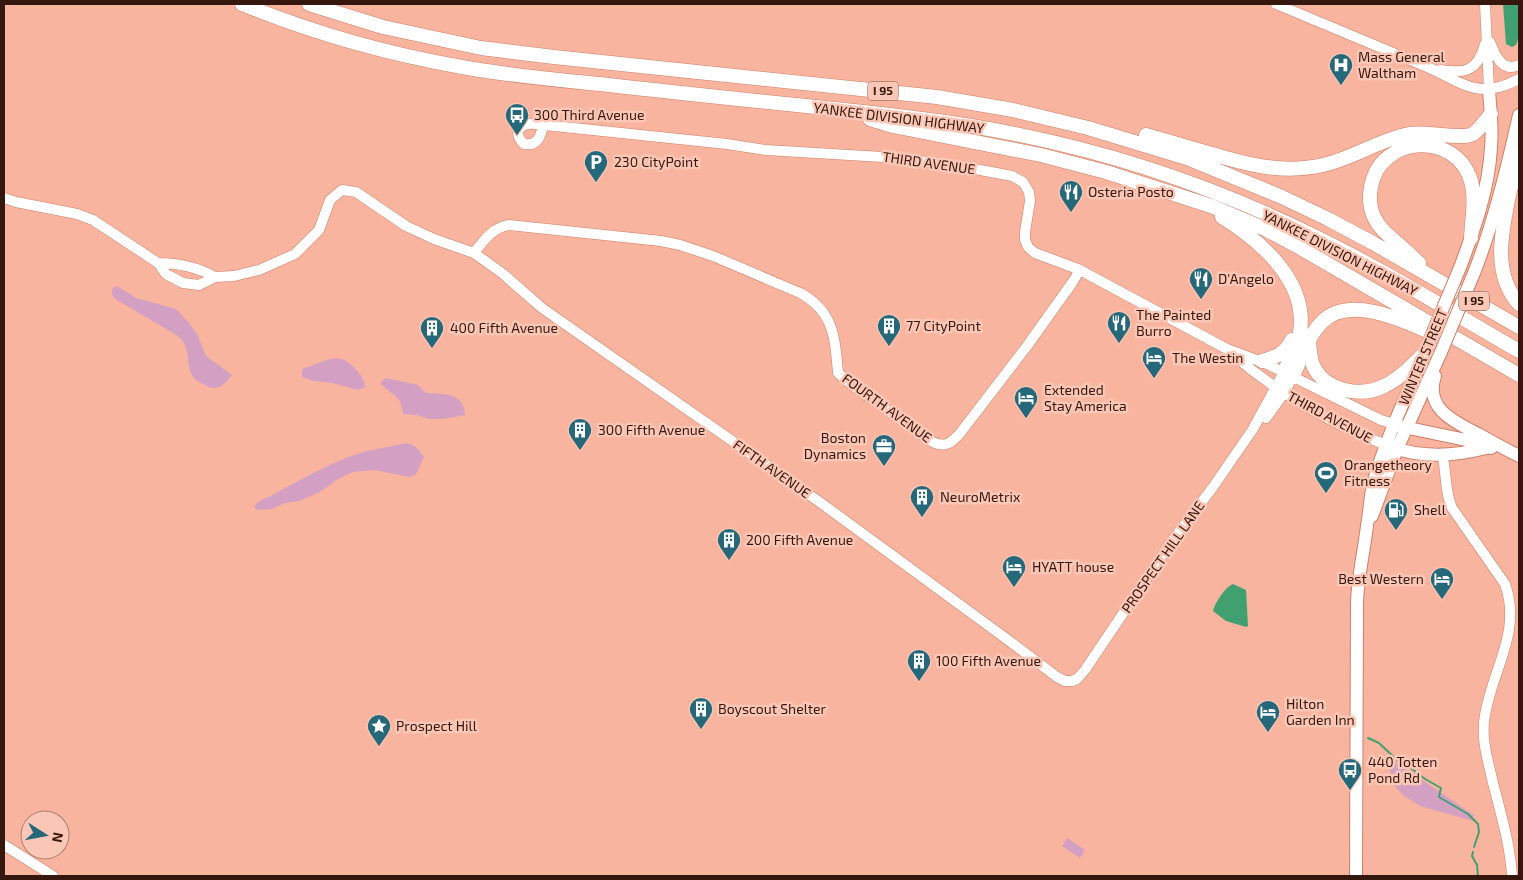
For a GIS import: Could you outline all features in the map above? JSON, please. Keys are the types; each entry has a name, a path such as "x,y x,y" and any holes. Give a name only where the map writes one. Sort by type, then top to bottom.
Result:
{"highway":[{"name":"YANKEE DIVISION HIGHWAY","path":"242,4 350,41 461,67 529,77 933,120 1032,137 1104,155 1176,178 1247,205 1315,236 1519,351"},
{"name":"YANKEE DIVISION HIGHWAY","path":"309,4 383,27 481,48 554,58 937,97 1013,110 1098,130 1179,156 1266,190 1328,219 1519,327"},
{"path":"841,109 893,126 1065,161 1135,181 1224,211 1286,240 1519,376"},
{"path":"1098,130 1143,134 1243,163 1270,168 1295,169 1335,162 1406,135 1424,133 1468,136 1479,128 1490,114"},
{"path":"1430,275 1383,230 1376,222 1372,213 1370,195 1372,183 1376,172 1388,157 1404,148 1423,145 1442,149 1458,160 1469,177 1472,190 1471,238"},
{"path":"1519,147 1504,223 1501,261 1505,281 1511,294 1519,304"},
{"path":"1188,199 1221,216 1252,239 1275,260 1292,285 1300,309 1300,330 1288,374"},
{"path":"1262,361 1282,354 1292,341 1295,320 1292,285"},
{"path":"1288,374 1318,326 1331,314 1347,309 1366,311 1398,319 1462,347 1519,376"},
{"path":"1309,342 1312,362 1320,376 1336,387 1355,392 1372,390 1386,385 1399,376 1426,349"}],"main road":[{"name":"WINTER STREET","path":"1392,447 1394,424 1461,265 1482,202 1492,141 1489,89"},
{"name":"WINTER STREET","path":"1392,447 1407,428 1443,352 1474,273 1492,220 1509,160 1519,115"},
{"path":"1443,352 1432,387 1434,399 1440,410 1454,422 1519,457"},
{"path":"1394,424 1464,439 1486,448 1519,457"},
{"path":"1356,876 1358,593 1361,559 1368,525 1377,506 1392,447 1419,454 1468,452 1486,448"}],"street":[{"path":"1276,4 1430,68 1467,86 1489,89 1504,86 1519,79"},
{"name":"WINTER STREET","path":"1485,4 1489,89"},
{"path":"1430,68 1456,72 1472,68 1481,55 1487,31"},
{"path":"1487,31 1494,53 1501,64 1509,68 1519,65"},
{"name":"THIRD AVENUE","path":"543,125 727,144 771,151 899,158 1008,175 1021,180 1029,192 1030,204 1025,234 1028,247 1037,254 1080,270 1227,350 1253,371 1304,406 1392,447"},
{"name":"FIFTH AVENUE","path":"4,198 77,214 93,220 158,263 166,274 183,283 199,285 215,277 234,276 259,270 295,254 319,230 330,200 342,190 356,192 406,226 474,254 502,273 542,308 821,503 1010,641 1056,677 1070,681"},
{"name":"FOURTH AVENUE","path":"474,254 490,234 502,226 514,226 661,241 680,245 724,261 800,293 819,306 829,323 835,340 838,372 853,386 929,440 941,445 951,442 962,432 1032,340 1080,270"},
{"path":"158,263 173,263 199,269 215,277"},
{"name":"THIRD AVENUE","path":"1227,350 1262,361 1381,420 1394,424"},
{"name":"PROSPECT HILL LANE","path":"1070,681 1077,679 1085,670 1169,545 1217,482 1253,429 1266,417 1288,374"},
{"path":"1442,454 1445,463 1447,492 1452,508 1505,584 1511,596 1514,610 1515,624 1513,637 1488,706 1484,730 1486,753 1508,840 1512,876"},
{"path":"4,845 53,876"}],"shaded area":[{"path":"1503,4 1519,4 1518,39 1516,45 1512,47 1506,44"},
{"path":"117,286 136,298 176,309 197,334 206,356 232,375 224,384 217,388 211,388 197,381 191,373 183,341 178,336 117,300 112,293 113,288"},
{"path":"336,358 344,360 355,368 361,376 365,387 358,390 302,377 302,369"},
{"path":"386,378 418,385 426,393 446,394 457,398 464,407 465,415 443,419 429,419 417,415 403,414 398,399 380,383"},
{"path":"406,443 415,446 424,457 416,474 410,477 374,470 353,472 338,479 320,492 299,501 285,503 272,509 257,510 254,507 261,500 336,462 363,452"},
{"path":"1233,584 1246,590 1248,626 1246,627 1226,621 1213,611 1221,596"},
{"path":"1388,757 1474,815 1473,821 1420,806 1403,795 1393,784"},
{"path":"1067,838 1085,850 1080,858 1062,846"}],"waterway":[{"path":"1368,738 1379,743 1398,761 1441,788 1439,797 1468,814 1478,824 1479,832 1474,847"},
{"path":"1473,852 1472,856 1477,865 1478,876"}],"place":[{"name":"Mass General Waltham","path":"1341,86"},
{"name":"300 Third Avenue","path":"517,136"},
{"name":"230 CityPoint","path":"596,183"},
{"name":"Osteria Posto","path":"1071,213"},
{"name":"D'Angelo","path":"1201,300"},
{"name":"The Painted Burro","path":"1119,344"},
{"name":"77 CityPoint","path":"889,347"},
{"name":"400 Fifth Avenue","path":"432,349"},
{"name":"The Westin","path":"1154,379"},
{"name":"Extended Stay America","path":"1026,419"},
{"name":"300 Fifth Avenue","path":"580,451"},
{"name":"Boston Dynamics","path":"884,467"},
{"name":"Orangetheory Fitness","path":"1326,494"},
{"name":"NeuroMetrix","path":"922,518"},
{"name":"Shell","path":"1396,531"},
{"name":"200 Fifth Avenue","path":"729,561"},
{"name":"HYATT house","path":"1014,588"},
{"name":"Best Western","path":"1442,600"},
{"name":"100 Fifth Avenue","path":"919,682"},
{"name":"Boyscout Shelter","path":"701,730"},
{"name":"Hilton Garden Inn","path":"1268,733"},
{"name":"Prospect Hill","path":"379,747"},
{"name":"440 Totten Pond Rd","path":"1350,791"}]}
